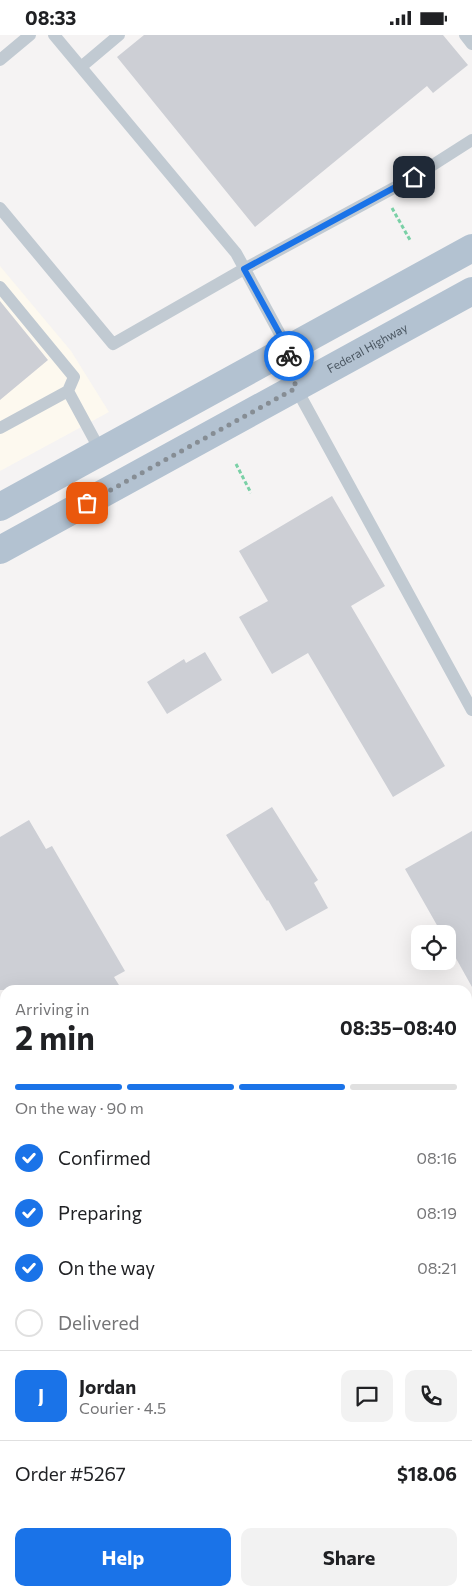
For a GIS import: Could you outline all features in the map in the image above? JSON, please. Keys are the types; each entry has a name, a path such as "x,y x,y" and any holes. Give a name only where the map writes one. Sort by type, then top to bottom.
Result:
{"main road":[{"path":"0,507 472,248"},
{"name":"Federal Highway","path":"0,550 472,291"}],"lane":[{"path":"0,60 30,35"},
{"path":"54,35 236,253 288,349 296,388 472,710"},
{"path":"81,67 119,35"},
{"path":"465,35 472,44"},
{"path":"0,208 113,344 244,269 414,177 472,140"},
{"path":"0,287 74,377 68,391 0,428"},
{"path":"68,391 101,452"}],"path":[{"path":"392,208 410,240"},
{"path":"236,464 251,493"}],"shaded area":[{"path":"0,266 71,351 109,412 0,471"}],"building":[{"path":"144,35 443,35 468,65 433,93 427,86 255,227 117,57"},
{"path":"0,301 48,360 0,400"},
{"path":"332,496 385,586 351,606 445,766 393,797 308,653 272,674 239,617 268,601 239,551"},
{"path":"205,652 222,680 167,714 147,682 184,659 186,663"},
{"path":"272,807 318,880 314,883 328,908 286,931 226,835"},
{"path":"29,820 46,849 52,846 125,971 114,977 119,985 0,985 0,837"},
{"path":"472,831 472,985 456,958 456,925 437,925 405,869"}],"way so far":[{"path":"87,503 296,388 289,356"}],"route":[{"path":"289,356 288,349 244,269 336,221 414,177"}]}
